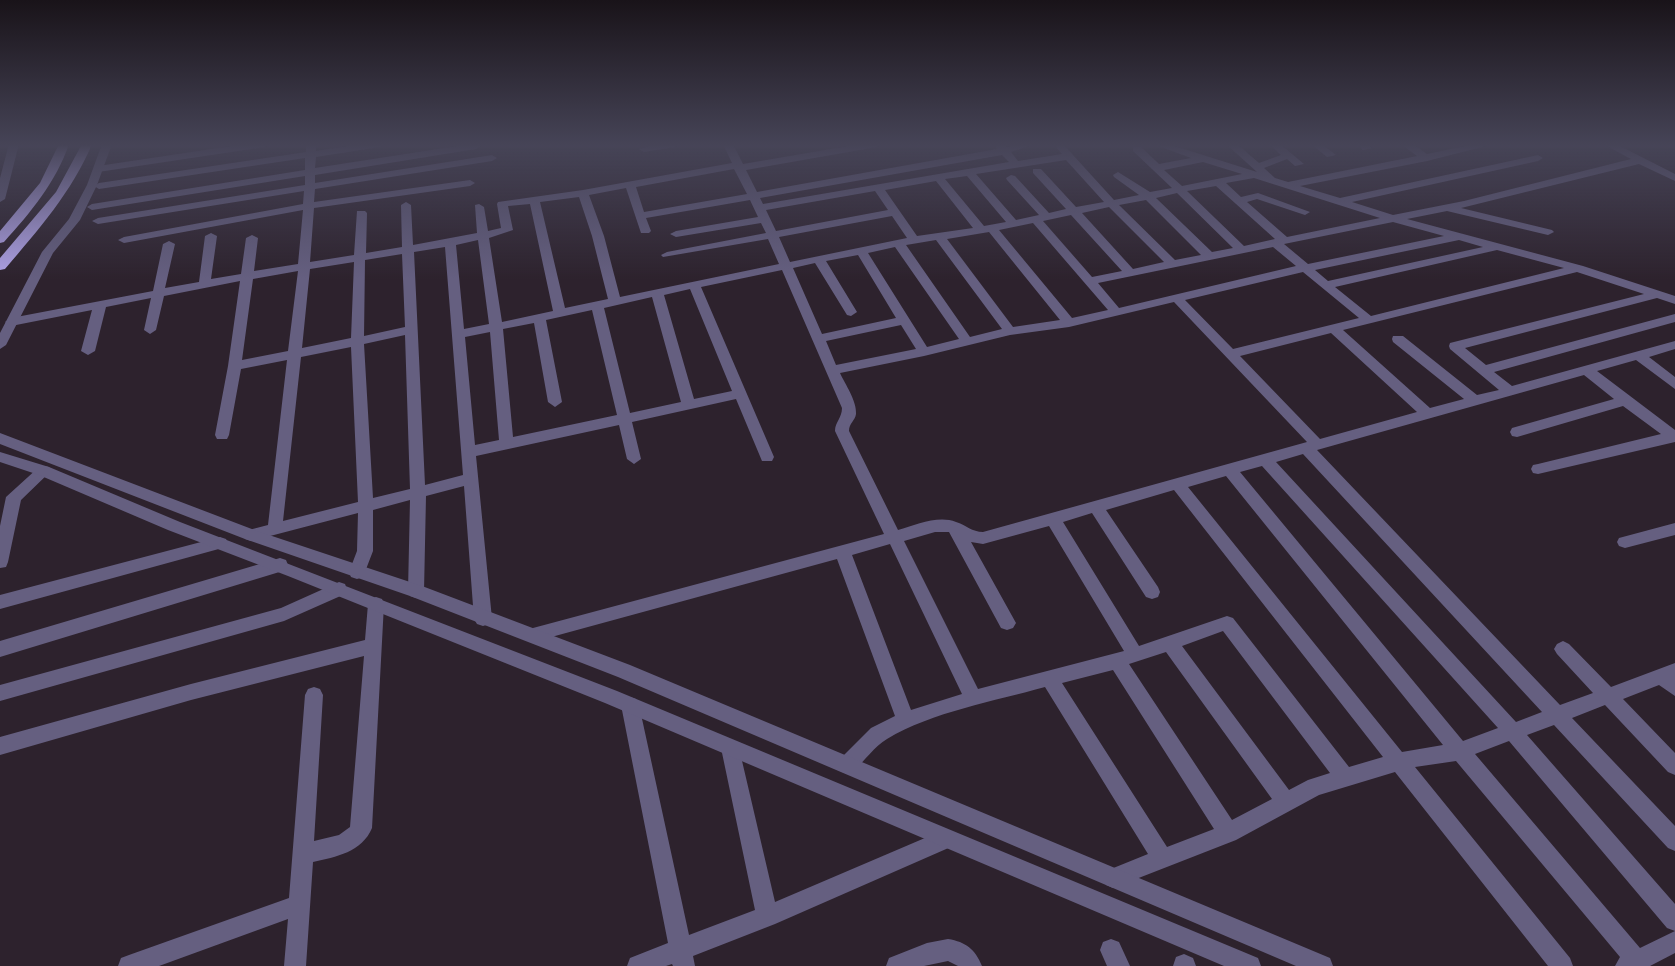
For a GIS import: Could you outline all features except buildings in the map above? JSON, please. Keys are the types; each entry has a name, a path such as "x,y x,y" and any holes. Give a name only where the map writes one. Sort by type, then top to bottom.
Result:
{"highway":[{"path":"0,239 32,204 41,189"},
{"path":"0,266 63,189"}],"street":[{"path":"0,345 48,252 74,220 89,189"},
{"path":"92,207 204,189"},
{"path":"98,220 301,189"},
{"path":"275,528 281,459 295,353 309,206 308,189"},
{"path":"123,240 309,206 431,189"},
{"path":"11,321 247,276 406,251 484,236 507,230 502,204 603,189"},
{"path":"632,189 645,231"},
{"path":"750,189 849,408 849,417 842,425 842,431 973,698"},
{"path":"640,216 784,189"},
{"path":"676,234 873,189"},
{"path":"879,189 914,240"},
{"path":"949,189 1069,323"},
{"path":"984,189 1014,224"},
{"path":"1020,189 1116,312"},
{"path":"1054,189 1130,272"},
{"path":"1099,189 1172,264"},
{"path":"1138,189 1209,256"},
{"path":"458,335 694,284 914,240 1014,224 1184,189"},
{"path":"1225,189 1305,268 1366,319"},
{"path":"1298,189 1457,237 1579,269 1675,300"},
{"path":"1339,201 1394,189"},
{"path":"1090,281 1446,208 1523,189"},
{"path":"1180,190 1241,249"},
{"path":"583,193 598,236 615,301"},
{"path":"1238,201 1258,196 1305,212"},
{"path":"534,199 560,313"},
{"path":"405,205 418,492 416,591"},
{"path":"479,207 496,327 506,443"},
{"path":"1446,208 1548,232"},
{"path":"667,255 894,212"},
{"path":"357,572 367,542 357,341 361,213"},
{"path":"204,286 211,236"},
{"path":"939,236 1010,332"},
{"path":"832,370 1010,332 1069,323 1305,268 1457,237"},
{"path":"222,435 235,366 252,238"},
{"path":"450,243 483,618"},
{"path":"150,330 169,244"},
{"path":"899,244 967,341"},
{"path":"1326,285 1497,247"},
{"path":"862,252 924,352"},
{"path":"819,260 851,312"},
{"path":"1230,354 1366,319 1579,269"},
{"path":"694,284 766,457"},
{"path":"657,293 689,405"},
{"path":"1509,391 1455,346 1659,294"},
{"path":"1177,298 1555,716 1675,841"},
{"path":"88,351 100,305"},
{"path":"597,305 634,459"},
{"path":"539,318 555,402"},
{"path":"1484,370 1675,318"},
{"path":"818,339 904,320"},
{"path":"1332,328 1427,413"},
{"path":"235,366 412,330"},
{"path":"1398,339 1474,400"},
{"path":"532,635 935,526 953,525 978,539 1675,345"},
{"path":"1638,355 1675,384"},
{"path":"1586,370 1675,437"},
{"path":"468,452 739,394"},
{"path":"1517,432 1626,400"},
{"path":"1538,470 1675,437"},
{"path":"0,438 251,535 416,591 532,635 722,711 1322,966"},
{"path":"0,457 44,471 630,705 1250,966"},
{"path":"1264,459 1512,731 1675,920"},
{"path":"1229,469 1631,963 1675,942"},
{"path":"0,516 14,496 44,471"},
{"path":"251,535 470,479"},
{"path":"1177,484 1272,606 1400,760 1562,966"},
{"path":"0,562 14,496"},
{"path":"1096,507 1152,592"},
{"path":"1053,519 1126,657 1229,833"},
{"path":"953,525 1007,623"},
{"path":"1625,542 1675,529"},
{"path":"0,602 220,543"},
{"path":"843,552 906,720"},
{"path":"0,649 280,566"},
{"path":"0,693 284,614 339,589"},
{"path":"302,854 348,842 359,834 362,828 376,604"},
{"path":"847,765 869,741 906,720 973,698 1126,657 1227,623 1345,777"},
{"path":"1169,642 1286,802"},
{"path":"0,746 191,692 372,646"},
{"path":"1563,649 1675,766"},
{"path":"1113,878 1162,857 1229,833 1315,787 1400,760 1460,751 1608,696 1670,678"},
{"path":"1050,679 1162,857"},
{"path":"295,966 314,695"},
{"path":"630,705 682,958"},
{"path":"730,748 767,916"},
{"path":"638,966 682,958 767,916 946,839"},
{"path":"129,966 298,905"},
{"path":"897,966 937,950 951,949 961,953 969,960 971,966"}]}
